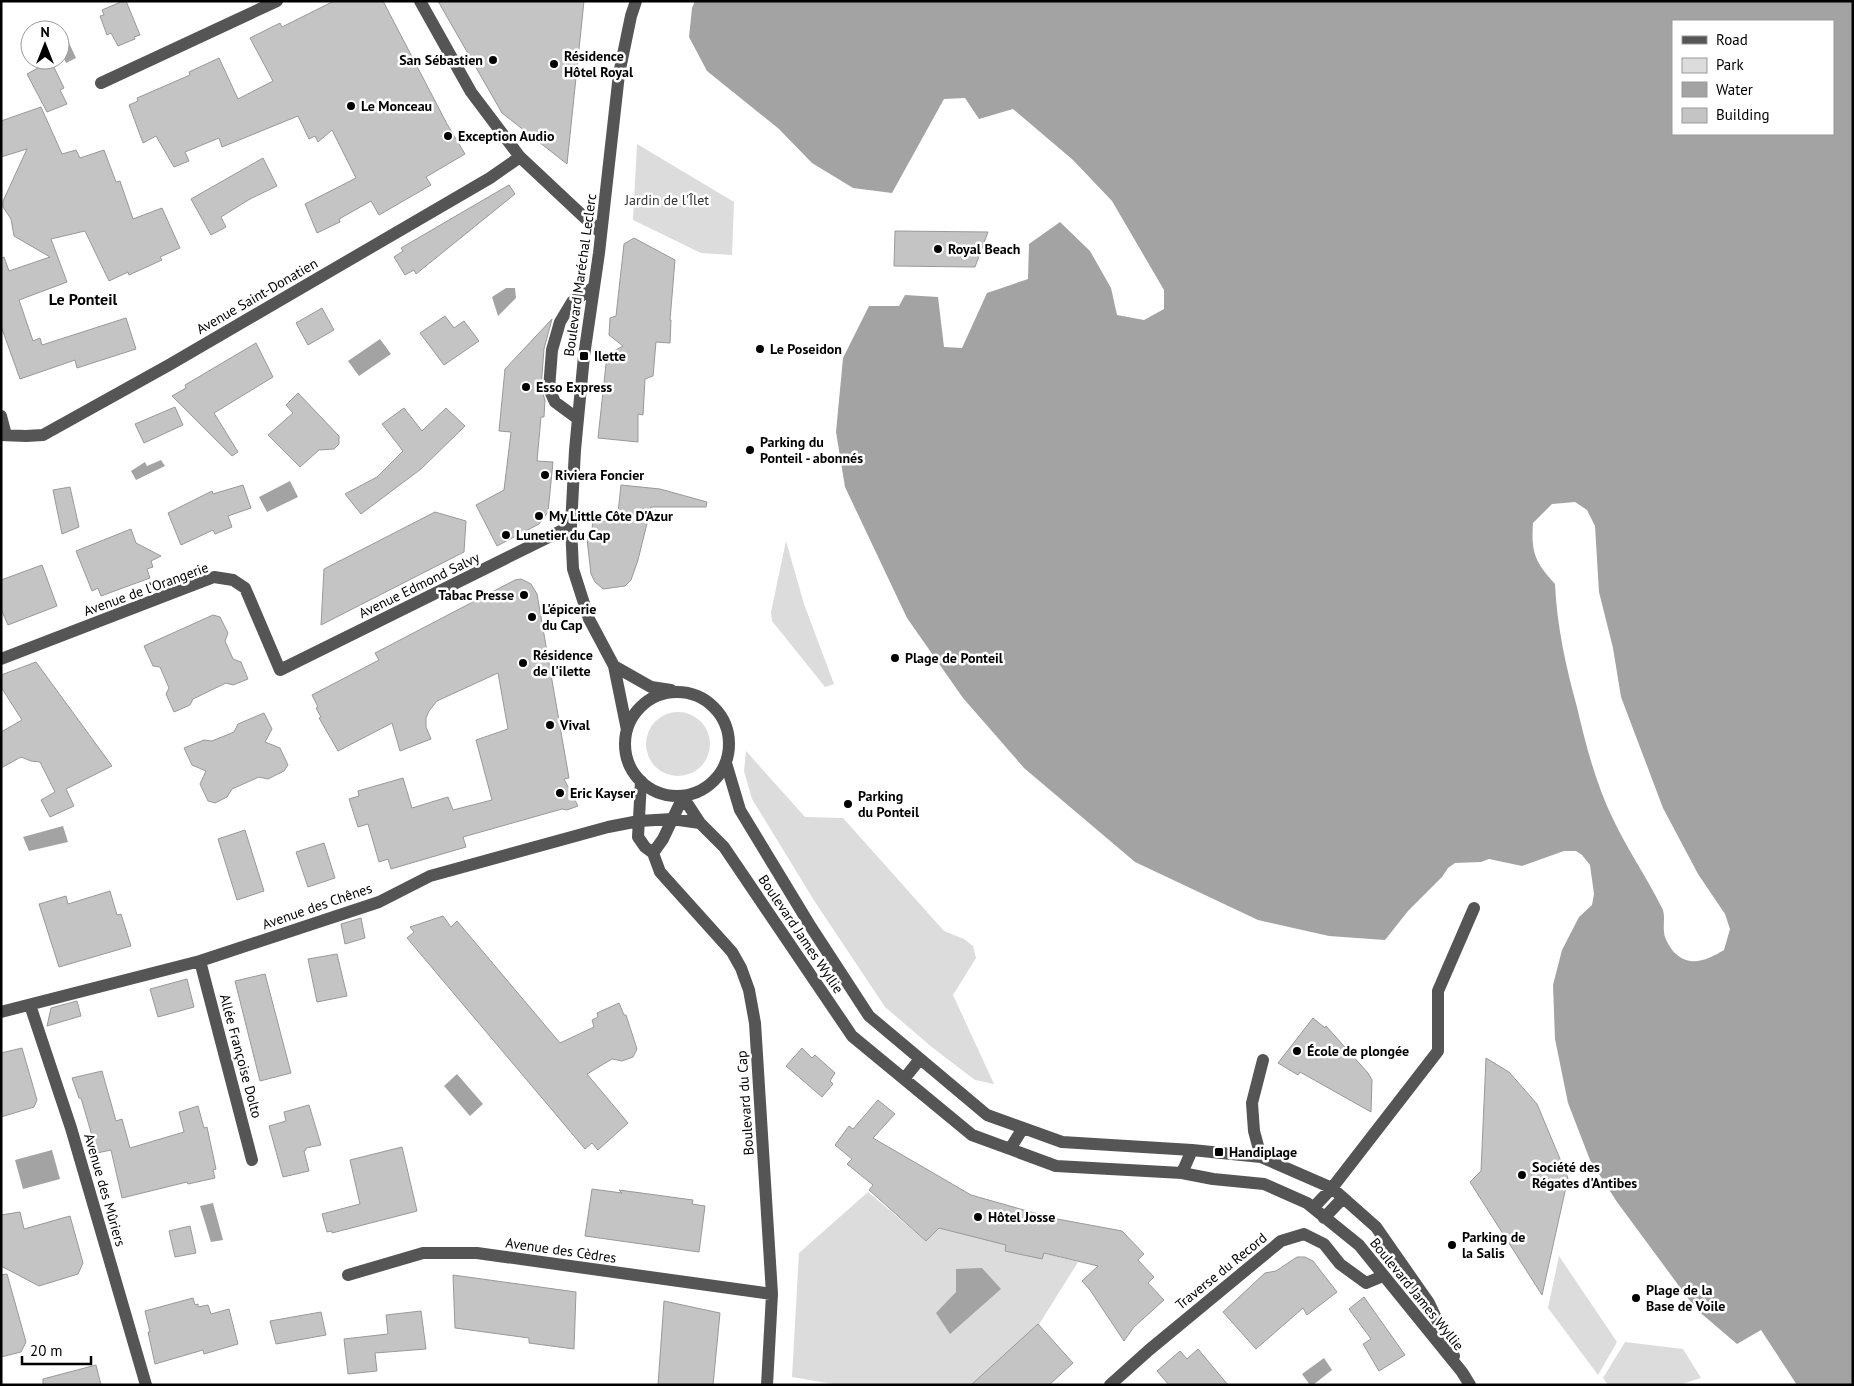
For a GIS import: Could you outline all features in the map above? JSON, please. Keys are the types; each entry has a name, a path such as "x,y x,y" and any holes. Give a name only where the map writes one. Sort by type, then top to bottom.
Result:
{"street":[{"path":"100,83 277,1"},
{"path":"420,1 471,92 520,157 601,233"},
{"name":"Boulevard Maréchal Leclerc","path":"626,730 614,666 590,619 573,569 571,526 584,356 601,233 618,74 636,1"},
{"name":"Avenue Saint-Donatien","path":"3,435 43,435 169,365 490,178 520,157"},
{"path":"578,419 556,402 549,389 552,350 560,322 572,302 594,287"},
{"path":"1,416 3,435"},
{"name":"Avenue Edmond Salvy","path":"280,670 571,526"},
{"name":"Avenue de l'Orangerie","path":"1,659 214,577 233,580 245,588 280,670"},
{"path":"614,666 652,687 678,691 694,694 709,702 721,714 728,730 730,747 726,764 708,787 683,797 665,795 652,790 641,781 632,770 626,757 625,744 626,730 634,714 646,702 661,694 678,691"},
{"name":"Boulevard James Wyllie","path":"726,764 740,810 810,927 869,1016 987,1115 1062,1142 1192,1150 1261,1157 1332,1188 1376,1227 1429,1303 1470,1385"},
{"name":"Boulevard du Cap","path":"641,781 638,837 644,847 653,852 660,872 732,952 741,968 749,990 756,1032 772,1294 766,1385"},
{"path":"653,852 663,839 683,797"},
{"name":"Boulevard James Wyllie","path":"683,797 700,823 724,847 852,1036 972,1134 1056,1166 1182,1173 1213,1179 1264,1184 1307,1203 1359,1245 1462,1372"},
{"name":"Avenue des Chênes","path":"1,1012 200,961 380,902 430,876 608,827 639,821 672,819 700,823"},
{"path":"1313,1208 1332,1188 1438,1051 1438,991 1474,908"},
{"name":"Allée Françoise Dolto","path":"200,961 252,1160"},
{"name":"Avenue des Mûriers","path":"30,1005 71,1128 146,1385"},
{"path":"904,1079 920,1059"},
{"path":"1261,1157 1254,1131 1252,1103 1263,1060"},
{"path":"1010,1149 1023,1128"},
{"path":"1182,1173 1192,1150"},
{"path":"1324,1218 1343,1198"},
{"name":"Traverse du Record","path":"1110,1385 1149,1350 1281,1242 1304,1234 1324,1244 1340,1264 1366,1283 1383,1276"},
{"name":"Avenue des Cèdres","path":"348,1275 423,1253 477,1253 772,1294"}],"green space":[{"name":"Jardin de l'Îlet","path":"637,144 734,202 732,255 701,253 633,220"},
{"path":"786,541 804,604 834,684 825,687 772,621 771,612"},
{"path":"678,712 696,718 704,726 710,744 704,762 696,770 678,776 660,770 652,762 646,744 652,726 660,718"},
{"path":"746,751 805,817 843,818 944,931 964,939 973,946 976,958 953,995 994,1084 975,1080 933,1048 885,1007 815,902 752,799 744,771"},
{"path":"868,1192 926,1241 939,1226 1078,1262 1038,1326 973,1385 839,1385 792,1377 799,1253"},
{"path":"1559,1256 1617,1342 1598,1375 1548,1308"},
{"path":"1625,1342 1683,1349 1701,1378 1679,1385 1608,1385 1603,1378"}],"water":[{"path":"695,1 1853,1 1853,1385 1797,1385 1761,1330 1737,1344 1696,1309 1617,1202 1590,1160 1568,1103 1555,1039 1553,985 1562,950 1579,917 1592,905 1594,894 1590,865 1582,855 1576,851 1564,851 1522,866 1489,859 1481,862 1455,863 1448,868 1442,877 1408,911 1385,940 1329,936 1258,920 1135,862 1024,768 963,698 907,618 845,487 836,432 843,358 869,306 899,306 905,295 938,297 944,347 962,348 987,293 1028,279 1029,244 1060,222 1090,251 1111,288 1117,315 1144,320 1164,309 1164,290 1112,201 1073,160 1013,109 979,119 965,98 944,99 892,193 853,188 812,163 779,129 707,71 689,37 692,8","holes":["1575,502 1587,510 1595,526 1599,592 1613,648 1621,697 1663,808 1698,874 1725,914 1730,929 1724,950 1700,961 1688,961 1682,958 1668,944 1664,935 1663,909 1624,841 1601,792 1569,677 1558,616 1555,584 1539,563 1534,550 1533,523 1552,504"]},
{"path":"70,45 76,58 70,61"},
{"path":"506,288 515,288 516,298 498,316 492,297"},
{"path":"380,339 391,354 359,376 348,361"},
{"path":"161,460 165,466 136,480 131,471 145,462 147,466"},
{"path":"290,481 298,497 267,512 259,497"},
{"path":"63,826 68,842 29,851 23,837"},
{"path":"457,1074 483,1104 470,1116 444,1086"},
{"path":"52,1150 60,1179 23,1189 15,1160"},
{"path":"213,1203 223,1240 211,1242 200,1206"},
{"path":"982,1268 1001,1289 950,1334 936,1313 956,1292 956,1269"},
{"path":"1324,1358 1332,1370 1313,1385 1310,1385 1302,1374"}],"building":[{"path":"126,1 140,35 118,46 111,33 107,35 100,16 104,15 102,10"},
{"name":"Le Monceau","path":"334,1 383,1 447,124 465,154 426,177 431,185 379,215 371,201 339,219 340,222 317,233 305,204 356,178 332,130 318,142 315,136 309,139 298,116 222,147 219,138 185,152 189,161 174,167 156,136 143,143 129,105 138,101 137,98 190,75 189,72 219,58 238,99 273,81 250,38 280,23 282,27"},
{"path":"438,1 584,1 567,164 502,113"},
{"path":"34,70 55,70 64,88 60,90 67,104 47,112 27,74"},
{"path":"41,107 62,154 76,150 80,158 104,150 116,182 120,181 133,219 162,208 180,248 160,257 162,260 129,275 128,272 109,281 85,231 51,239 67,282 19,300 33,341 40,338 42,345 126,318 136,349 77,368 75,360 20,379 1,326 1,258 4,257 9,271 50,257 14,236 11,219 3,207 3,201 27,149 1,157 1,121"},
{"path":"263,158 277,186 250,199 221,217 226,227 211,235 191,199"},
{"path":"509,185 515,194 416,274 414,270 405,275 394,257 403,251 401,248"},
{"name":"Royal Beach","path":"895,231 988,232 975,267 894,266"},
{"path":"634,238 675,260 670,343 656,342 653,376 645,379 643,415 638,414 638,442 598,438 607,355 623,346 609,335 610,318 616,316 624,244"},
{"path":"322,308 334,330 308,345 296,323"},
{"path":"445,316 454,328 464,321 479,341 444,365 420,333"},
{"path":"552,319 544,349 541,388 545,400 544,417 541,417 537,461 553,462 548,512 539,524 497,546 476,505 504,490 511,432 499,431 505,369"},
{"path":"256,343 273,377 214,413 238,452 232,456 172,396 186,388 185,385"},
{"path":"298,393 339,436 339,444 334,449 319,450 300,467 268,435 293,413 286,405"},
{"path":"175,407 183,425 144,443 135,424"},
{"path":"404,408 422,431 446,408 465,426 421,469 361,514 345,494 377,477 403,451 382,424"},
{"path":"243,485 251,508 228,516 232,527 215,534 213,530 181,545 168,513 212,491 213,494"},
{"path":"621,485 660,489 707,502 706,507 651,507 631,580 625,586 603,589 595,582 591,574 587,539 591,539 593,520 617,522"},
{"path":"70,487 79,527 62,534 53,490"},
{"path":"435,512 466,521 464,552 321,625 324,569"},
{"path":"131,529 136,543 161,556 151,561 153,567 147,569 150,578 101,596 98,588 92,591 76,551"},
{"path":"42,565 57,606 8,625 1,609 1,580"},
{"path":"521,579 531,584 537,594 569,778 564,779 578,806 463,837 466,847 391,869 388,859 379,862 368,824 358,827 349,799 359,796 358,791 403,778 412,808 448,797 453,810 492,800 476,740 508,729 498,673 437,701 426,718 426,727 431,739 400,751 392,723 338,751 319,718 321,717 316,708 318,707 312,695 379,660 375,653 515,580"},
{"path":"213,615 220,617 228,633 225,641 233,659 241,662 248,679 233,685 226,683 193,699 190,705 174,712 166,694 169,688 160,667 153,666 144,646"},
{"path":"36,662 112,766 66,789 74,806 50,817 41,800 55,792 40,762 21,757 1,768 1,732 22,720 1,687 1,675"},
{"path":"264,713 272,729 265,742 280,748 288,765 284,771 268,779 259,777 232,789 227,797 215,803 208,801 200,784 206,771 192,765 184,748 204,740 212,741 234,732 238,724"},
{"path":"245,830 264,891 237,900 218,839"},
{"path":"324,843 335,878 308,887 296,852"},
{"path":"110,891 117,915 121,914 131,946 59,967 39,904 66,896 68,904"},
{"path":"443,916 451,927 457,921 560,1043 594,1027 592,1020 598,1017 597,1013 619,1003 624,1015 626,1015 637,1049 633,1057 622,1061 612,1059 587,1074 628,1123 598,1150 592,1143 585,1149 407,938 414,932 410,927"},
{"path":"361,918 365,938 345,944 341,924"},
{"path":"337,954 347,996 317,1002 308,959"},
{"path":"265,974 291,1073 260,1081 235,981"},
{"path":"187,979 194,1007 158,1017 150,989"},
{"path":"77,1001 81,1016 47,1026 51,1008"},
{"path":"1313,1018 1325,1028 1326,1026 1368,1073 1372,1080 1371,1112 1300,1072 1298,1075 1278,1063"},
{"path":"22,1048 37,1100 34,1107 1,1117 1,1053"},
{"path":"802,1048 812,1058 815,1055 835,1073 830,1081 833,1084 822,1097 786,1066"},
{"name":"Société des Régates d'Antibes","path":"1486,1058 1509,1072 1537,1104 1568,1178 1542,1295 1470,1182 1481,1171"},
{"path":"102,1071 116,1121 122,1119 130,1148 184,1132 179,1112 198,1106 204,1128 207,1127 216,1169 213,1170 215,1178 188,1184 187,1182 122,1198 111,1150 97,1153 81,1098 79,1098 72,1078"},
{"path":"878,1100 895,1114 873,1138 971,1195 1052,1218 1122,1231 1144,1254 1138,1260 1154,1277 1148,1283 1164,1300 1134,1327 1124,1341 1082,1281 1098,1266 1044,1253 1042,1259 1005,1251 1006,1245 939,1228 926,1241 869,1190 873,1185 847,1164 852,1159 835,1145 849,1126 853,1129"},
{"path":"309,1105 321,1145 306,1148 304,1151 309,1171 283,1177 269,1126 286,1121 284,1112"},
{"path":"402,1147 417,1211 332,1233 332,1231 327,1232 322,1214 360,1204 350,1160"},
{"path":"592,1189 622,1193 619,1190 693,1200 692,1204 705,1206 699,1252 585,1236"},
{"path":"20,1212 24,1229 70,1216 83,1263 78,1274 39,1286 1,1266 1,1215"},
{"path":"190,1226 196,1253 175,1257 169,1231"},
{"path":"1297,1257 1305,1257 1313,1261 1337,1292 1307,1315 1303,1308 1256,1349 1223,1312 1265,1273 1276,1271"},
{"path":"7,1274 26,1342 21,1352 1,1357 1,1275"},
{"path":"453,1275 576,1292 574,1349 529,1343 529,1338 455,1328"},
{"path":"1364,1297 1405,1355 1379,1371 1363,1344 1371,1339 1349,1309"},
{"path":"193,1298 195,1305 198,1304 198,1307 208,1305 211,1314 229,1309 238,1344 204,1354 203,1350 155,1364 145,1311"},
{"path":"664,1301 720,1313 713,1385 658,1385"},
{"path":"421,1311 426,1349 375,1353 377,1371 348,1374 344,1339 388,1334 386,1315"},
{"path":"321,1312 326,1335 276,1344 270,1321"},
{"path":"1038,1324 1073,1363 1049,1385 971,1385"},
{"path":"1198,1349 1228,1385 1169,1385 1157,1371 1180,1351 1187,1359"},
{"path":"96,1365 101,1385 43,1385 43,1379"}],"place":[{"name":"San Sébastien","path":"493,60"},
{"name":"Résidence Hôtel Royal","path":"554,64"},
{"name":"Le Monceau","path":"351,106"},
{"name":"Exception Audio","path":"448,136"},
{"name":"Royal Beach","path":"938,249"},
{"name":"Le Poseidon","path":"760,349"},
{"name":"Ilette","path":"584,356"},
{"name":"Esso Express","path":"526,387"},
{"name":"Parking du Ponteil - abonnés","path":"750,450"},
{"name":"Riviera Foncier","path":"545,475"},
{"name":"My Little Côte D'Azur","path":"539,516"},
{"name":"Lunetier du Cap","path":"506,535"},
{"name":"Tabac Presse","path":"524,595"},
{"name":"L'épicerie du Cap","path":"532,617"},
{"name":"Plage de Ponteil","path":"895,658"},
{"name":"Résidence de l'ilette","path":"523,663"},
{"name":"Vival","path":"550,725"},
{"name":"Eric Kayser","path":"560,793"},
{"name":"Parking du Ponteil","path":"848,804"},
{"name":"École de plongée","path":"1297,1051"},
{"name":"Handiplage","path":"1219,1152"},
{"name":"Société des Régates d'Antibes","path":"1522,1175"},
{"name":"Hôtel Josse","path":"978,1217"},
{"name":"Parking de la Salis","path":"1452,1245"},
{"name":"Plage de la Base de Voile","path":"1636,1298"}],"district":[{"name":"Le Ponteil","path":"83,299"}]}
